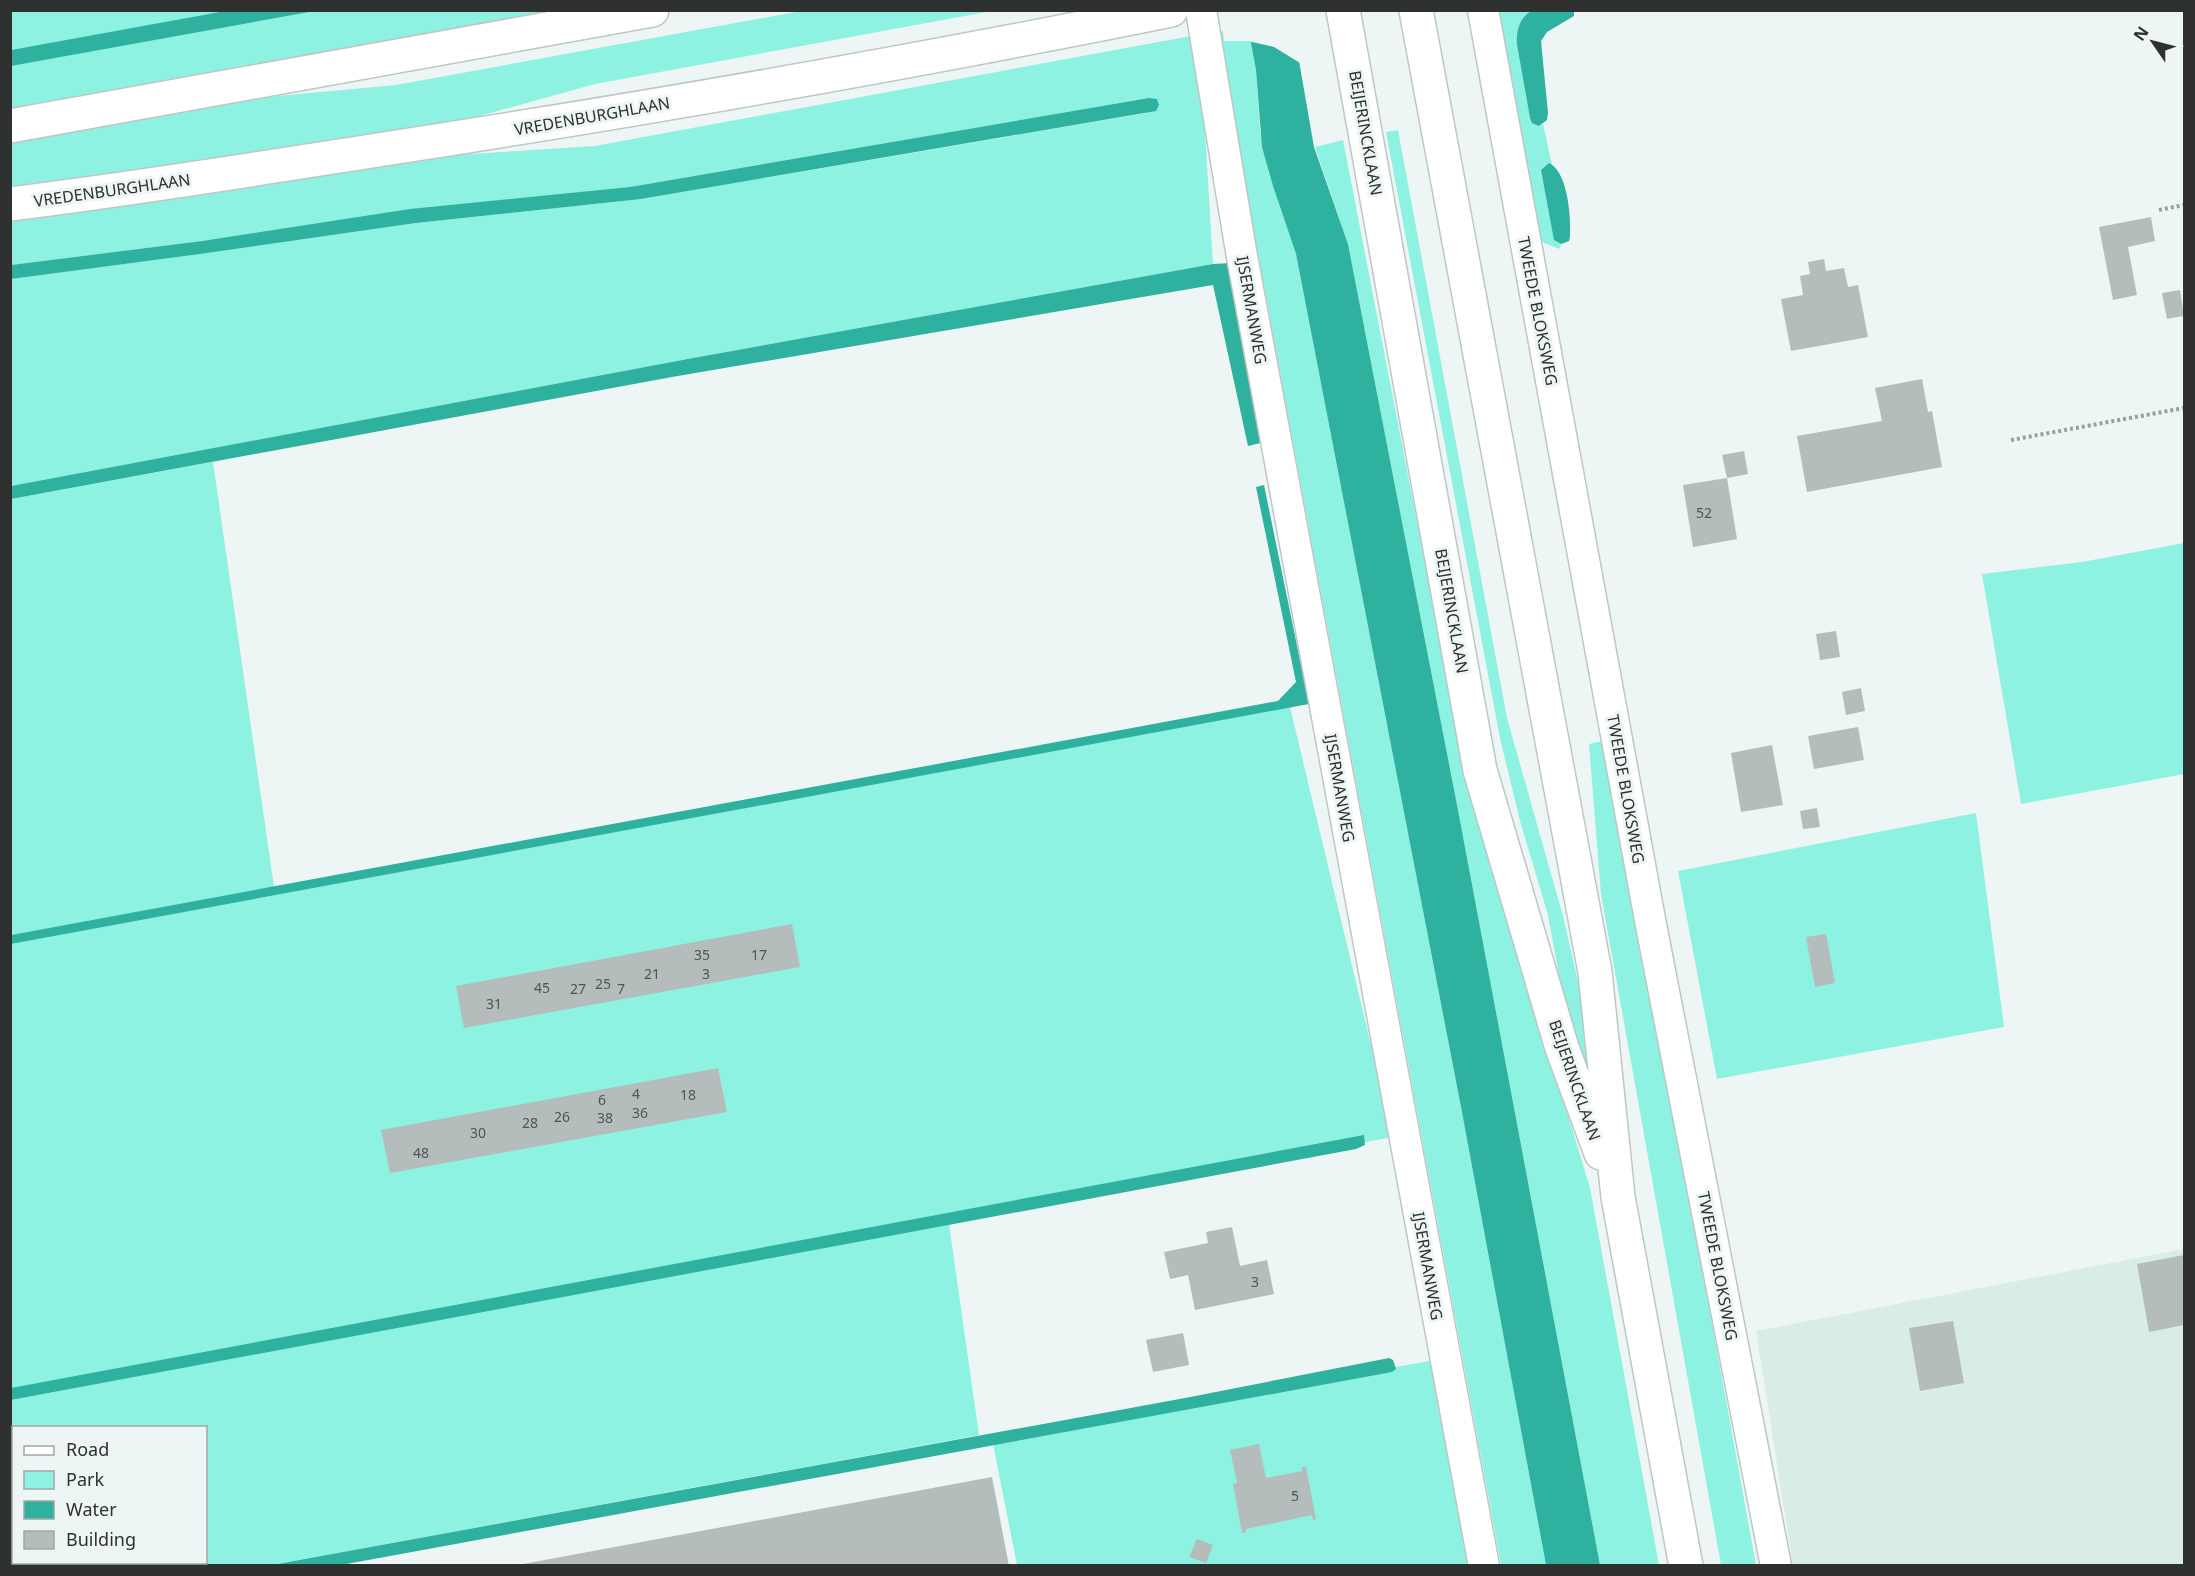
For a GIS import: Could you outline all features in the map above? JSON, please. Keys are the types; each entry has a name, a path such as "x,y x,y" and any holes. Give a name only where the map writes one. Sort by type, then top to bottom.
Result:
{"main road":[{"path":"10,126 652,10"},
{"name":"VREDENBURGHLAAN","path":"10,204 119,191 519,128 892,64 1171,10"},
{"name":"BEIJERINCKLAAN","path":"1343,10 1480,770 1562,1048 1618,1197"},
{"name":"BEIJERINCKLAAN","path":"1416,10 1595,972 1618,1197 1686,1566"}],"street":[{"name":"IJSERMANWEG","path":"1201,10 1243,263 1484,1566"},
{"name":"TWEEDE BLOKSWEG","path":"1483,10 1651,925 1776,1566"}],"path":[{"path":"2159,210 2184,205"},
{"path":"2011,440 2184,408"}],"shaded area":[{"path":"2184,1249 2184,1565 1793,1565 1756,1331"}],"green space":[{"path":"11,10 231,10 231,11 11,50"},
{"path":"315,11 583,11 11,116 10,66"},
{"path":"801,11 992,11 595,84 415,134 11,193 11,137 194,104 396,85"},
{"path":"1497,11 1531,11 1519,26 1517,45 1530,118 1539,126 1543,124 1552,165 1549,163 1557,242 1561,244 1560,249 1544,243 1539,238"},
{"path":"1223,31 1224,41 1251,41 1256,70 1260,131 1273,186 1296,254 1461,1107 1546,1565 1501,1565 1217,32"},
{"path":"1191,36 1204,114 1213,264 693,358 11,486 10,279 416,223 641,199 1147,113 1149,98 630,187 11,265 11,213 407,158 595,146"},
{"path":"1398,130 1507,718 1563,916 1601,1082 1583,1085 1573,1053 1548,915 1520,821 1500,738 1386,132"},
{"path":"1343,140 1451,697 1513,932 1590,1188 1659,1565 1600,1565 1458,810 1348,244 1315,147"},
{"path":"213,462 274,887 11,935 11,499"},
{"path":"2184,543 2184,774 2021,804 1982,574 2082,562"},
{"path":"1290,707 1393,1137 11,1395 11,944"},
{"path":"1603,741 1756,1565 1721,1565 1601,894 1589,744"},
{"path":"1976,813 2004,1027 1717,1079 1678,871"},
{"path":"949,1224 979,1435 272,1565 11,1566 11,1400"},
{"path":"1435,1360 1474,1565 1017,1565 992,1439"}],"water":[{"path":"231,10 315,11 11,66 11,50"},
{"path":"1245,11 1299,61 1314,147 1348,244 1458,810 1600,1565 1546,1565 1461,1107 1296,254 1262,147 1256,70"},
{"path":"1531,11 1574,11 1574,16 1547,32 1541,41 1548,113 1547,120 1539,126 1532,123 1530,118 1517,45 1519,26"},
{"path":"1149,98 1157,99 1159,105 1156,111 641,199 416,223 11,279 11,265 202,241 410,209 630,187"},
{"path":"1549,163 1560,176 1569,207 1569,241 1561,244 1554,240 1541,170"},
{"path":"1231,263 1265,442 1248,446 1213,285 672,377 11,499 11,486 693,358 1213,264"},
{"path":"1264,485 1309,704 11,944 11,935 1278,701 1296,682 1256,487"},
{"path":"1364,1135 1365,1145 1356,1149 11,1400 11,1388"},
{"path":"1389,1358 1393,1360 1396,1369 1392,1372 341,1565 272,1565 1185,1398"}],"pier":[{"path":"1242,10 1293,10 1303,63 1274,47 1248,41"}],"building":[{"path":"2151,217 2155,241 2128,247 2137,295 2113,300 2099,227"},
{"path":"1824,259 1826,271 1844,268 1848,287 1858,285 1868,337 1791,351 1781,299 1803,295 1800,276 1810,274 1808,262"},
{"path":"2180,290 2184,316 2167,319 2162,293"},
{"path":"1922,379 1928,412 1932,411 1942,467 1807,492 1797,436 1882,421 1875,388"},
{"path":"1744,451 1748,474 1727,478 1722,455"},
{"path":"1727,478 1737,539 1693,547 1683,485"},
{"path":"1836,631 1840,657 1820,660 1816,634"},
{"path":"1861,688 1865,711 1846,715 1842,692"},
{"path":"1858,727 1864,760 1814,769 1808,736"},
{"path":"1772,745 1783,805 1741,812 1731,753"},
{"path":"1817,808 1820,827 1803,829 1800,811"},
{"path":"792,924 800,967 464,1028 456,986"},
{"path":"1826,934 1835,983 1815,987 1806,937"},
{"path":"718,1068 727,1112 390,1173 381,1130"},
{"path":"1232,1227 1240,1266 1267,1260 1274,1294 1195,1310 1188,1275 1170,1279 1164,1252 1208,1243 1206,1232"},
{"path":"2184,1255 2184,1325 2149,1332 2137,1264"},
{"path":"1953,1321 1964,1383 1920,1391 1909,1328"},
{"path":"1183,1333 1189,1365 1153,1372 1146,1340"},
{"path":"1259,1444 1266,1478 1302,1471 1302,1467 1306,1467 1316,1519 1313,1520 1312,1515 1246,1529 1246,1532 1242,1533 1233,1484 1237,1483 1230,1450"},
{"path":"992,1477 1009,1566 523,1566 523,1564"},
{"path":"1197,1539 1213,1545 1206,1563 1189,1557"}]}
